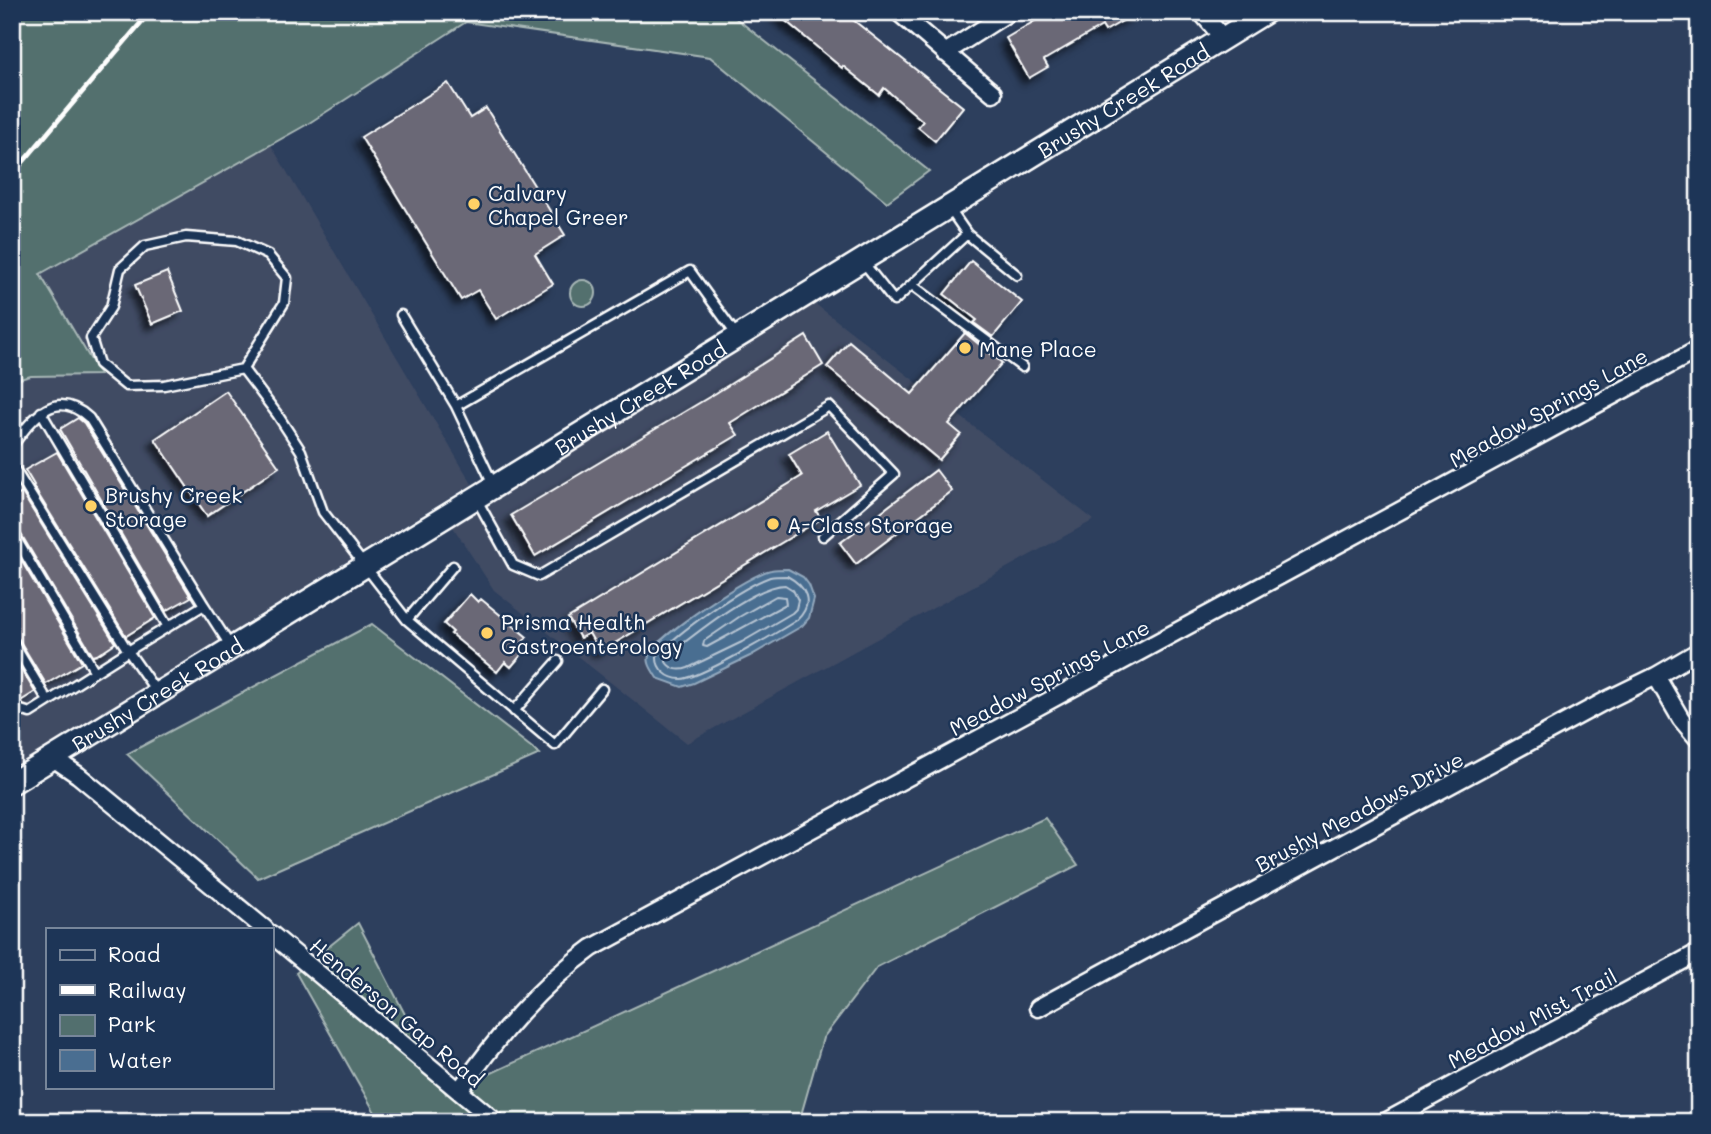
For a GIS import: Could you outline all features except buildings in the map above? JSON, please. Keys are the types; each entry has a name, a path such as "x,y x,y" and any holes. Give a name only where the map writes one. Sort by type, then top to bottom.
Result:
{"main road":[{"name":"Brushy Creek Road","path":"12,783 1266,12"}],"street":[{"path":"898,12 993,93"},
{"path":"945,53 1009,12"},
{"path":"1201,12 1223,38"},
{"name":"Meadow Springs Lane","path":"459,1091 540,991 564,968 592,948 1699,349"},
{"name":"Brushy Meadows Drive","path":"1038,1008 1699,651"},
{"path":"1656,676 1681,719 1699,740"},
{"path":"53,758 88,783 264,928"},
{"name":"Henderson Gap Road","path":"273,936 496,1122"},
{"name":"Meadow Mist Trail","path":"1385,1122 1699,952"}],"lane":[{"path":"948,206 967,233 1017,275"},
{"path":"861,260 894,300 967,233"},
{"path":"186,237 237,241 268,255 287,278 284,303 243,369 164,385 126,386 99,364 91,338 111,307 120,269 145,246 186,237"},
{"path":"456,406 690,271 737,335"},
{"path":"912,285 1022,367"},
{"path":"401,315 456,406 494,486"},
{"path":"243,369 301,451 323,512 407,620 555,745 602,689"},
{"path":"12,446 44,409 64,404 77,407 89,418 231,648"},
{"path":"475,497 513,565 539,576 829,406 894,474 823,536"},
{"path":"41,412 168,627"},
{"path":"12,465 128,651 158,693"},
{"path":"12,532 95,671"},
{"path":"407,620 453,566"},
{"path":"12,707 30,713 204,605"},
{"path":"12,641 48,701"},
{"path":"514,711 558,661"}],"shaded area":[{"path":"271,145 472,484 12,768 12,381 31,376 99,375 40,274"},
{"name":"A-Class Storage","path":"814,303 1094,520 687,743 494,590 453,527"}],"green space":[{"path":"12,12 728,12 929,171 887,202 710,57 466,22 306,125 40,274 100,375 31,376 12,381"},
{"path":"583,280 593,283 596,293 593,303 583,306 573,303 570,293 573,283"},
{"path":"372,624 540,754 258,878 127,754"},
{"path":"1045,818 1078,865 877,967 823,1038 799,1122 374,1122 377,1116 296,973 358,923 446,1094"}],"water":[{"path":"788,569 803,577 814,599 809,618 802,626 750,656 694,683 682,687 657,678 650,666 649,656 657,644 670,633 745,582 771,570"}],"railway":[{"path":"12,175 150,12"}],"place":[{"name":"Calvary Chapel Greer","path":"474,204"},
{"name":"Mane Place","path":"965,348"},
{"name":"Brushy Creek Storage","path":"91,506"},
{"name":"A-Class Storage","path":"773,524"},
{"name":"Prisma Health Gastroenterology","path":"487,633"}]}
